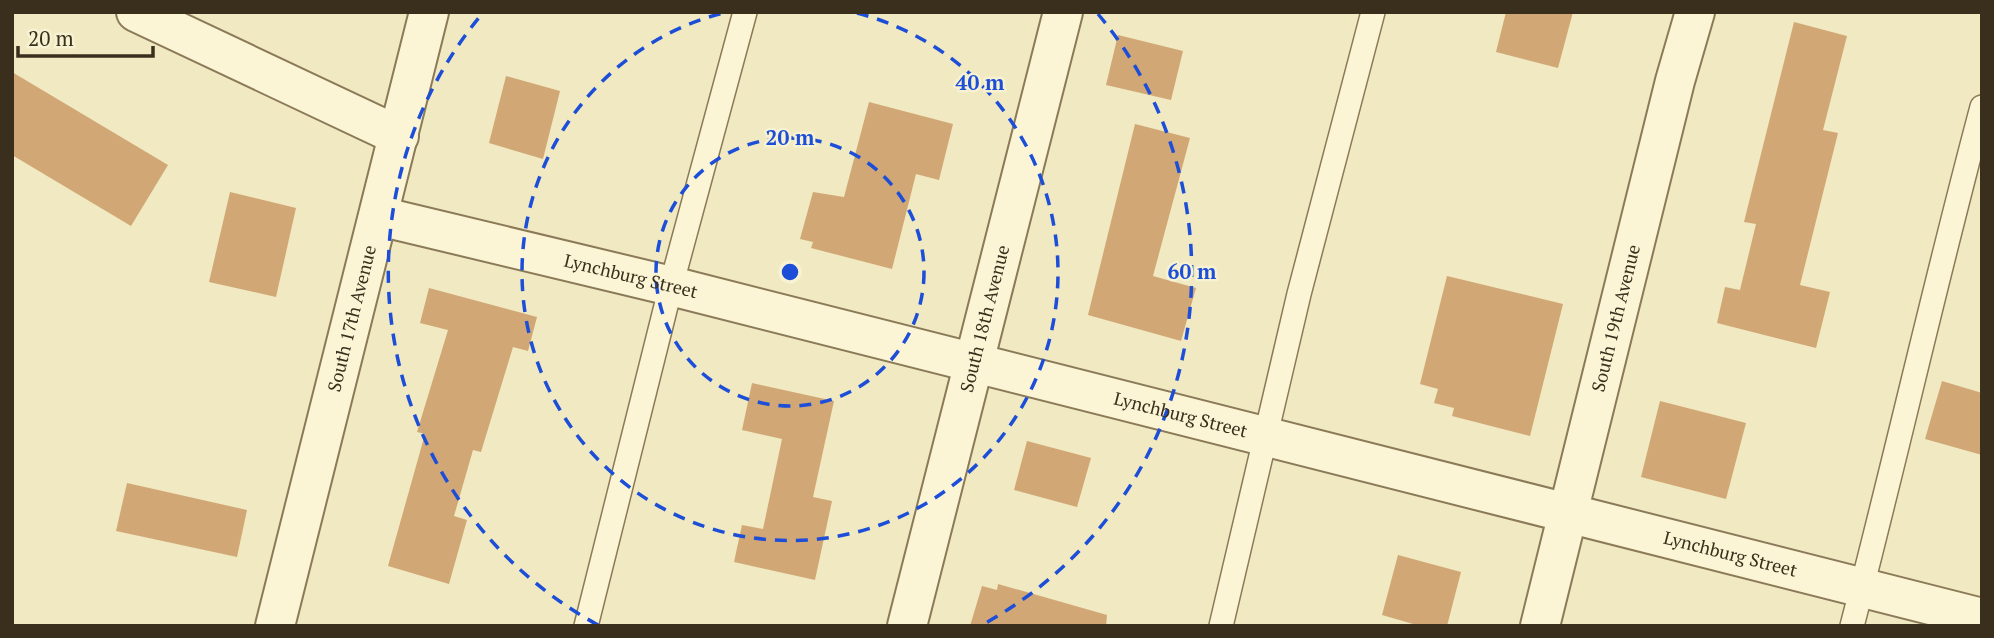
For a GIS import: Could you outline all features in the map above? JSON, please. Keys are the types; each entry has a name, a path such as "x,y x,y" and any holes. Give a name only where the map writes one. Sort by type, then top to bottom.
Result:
{"street":[{"path":"136,12 399,136"},
{"name":"South 17th Avenue","path":"275,626 429,12"},
{"name":"South 18th Avenue","path":"907,626 1063,12"},
{"name":"South 19th Avenue","path":"1540,626 1675,81 1695,12"},
{"name":"Lynchburg Street","path":"379,216 671,286 1982,618"}],"lane":[{"path":"586,626 671,286 745,12"},
{"path":"1221,626 1299,294 1373,12"},
{"path":"1852,626 1902,433 1944,248 1982,107"}],"building":[{"path":"1506,12 1573,12 1558,68 1496,52"},
{"path":"1794,22 1847,36 1823,130 1838,133 1800,285 1830,292 1816,348 1717,323 1725,287 1740,290 1756,224 1744,222"},
{"path":"1118,35 1183,51 1171,100 1106,85"},
{"path":"12,72 168,165 131,226 12,155"},
{"path":"506,76 560,91 543,159 489,143"},
{"path":"869,102 953,124 939,180 916,174 892,269 811,248 813,242 800,239 813,192 844,197"},
{"path":"1135,124 1190,138 1153,276 1196,288 1181,341 1088,315"},
{"path":"230,192 296,208 276,297 209,282"},
{"path":"1447,276 1563,304 1530,436 1452,416 1454,408 1434,403 1438,389 1420,384"},
{"path":"429,288 537,317 528,351 513,347 481,452 473,450 454,516 467,520 449,584 388,566 425,434 417,432 448,330 420,323"},
{"path":"1942,381 1982,393 1982,455 1925,439"},
{"path":"752,383 834,401 813,497 832,501 815,580 734,562 742,525 763,529 782,439 742,430"},
{"path":"1660,401 1746,423 1726,499 1641,477"},
{"path":"1027,441 1091,458 1077,507 1014,490"},
{"path":"127,483 247,510 237,557 116,531"},
{"path":"1398,555 1461,572 1447,626 1420,626 1382,615"},
{"path":"998,584 1107,615 1106,626 970,626 982,586 997,590"}]}
